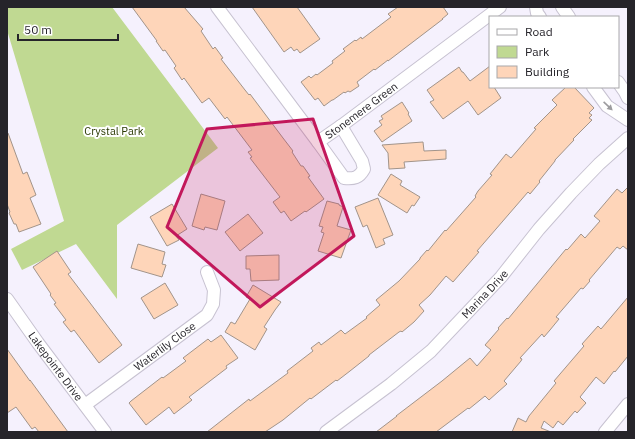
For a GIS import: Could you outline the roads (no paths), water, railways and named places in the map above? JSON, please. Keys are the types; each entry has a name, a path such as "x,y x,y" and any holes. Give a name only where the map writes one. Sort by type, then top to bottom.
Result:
{"street":[{"name":"Stonemere Green","path":"217,7 318,142 500,7"},
{"path":"562,7 568,16"},
{"path":"619,83 628,98"},
{"path":"594,88 607,106 628,120"},
{"path":"318,142 344,178 353,179 359,177 364,169 362,161 341,126"},
{"name":"Marina Drive","path":"326,432 391,384 431,351 501,277 571,193 599,164 628,138"},
{"name":"Waterlily Close","path":"85,405 207,315 213,304 214,290 207,272"},
{"name":"Lakepointe Drive","path":"7,299 38,343 106,432"},
{"path":"605,432 628,404"}],"park label":[{"name":"Crystal Park","path":"114,131"}]}
